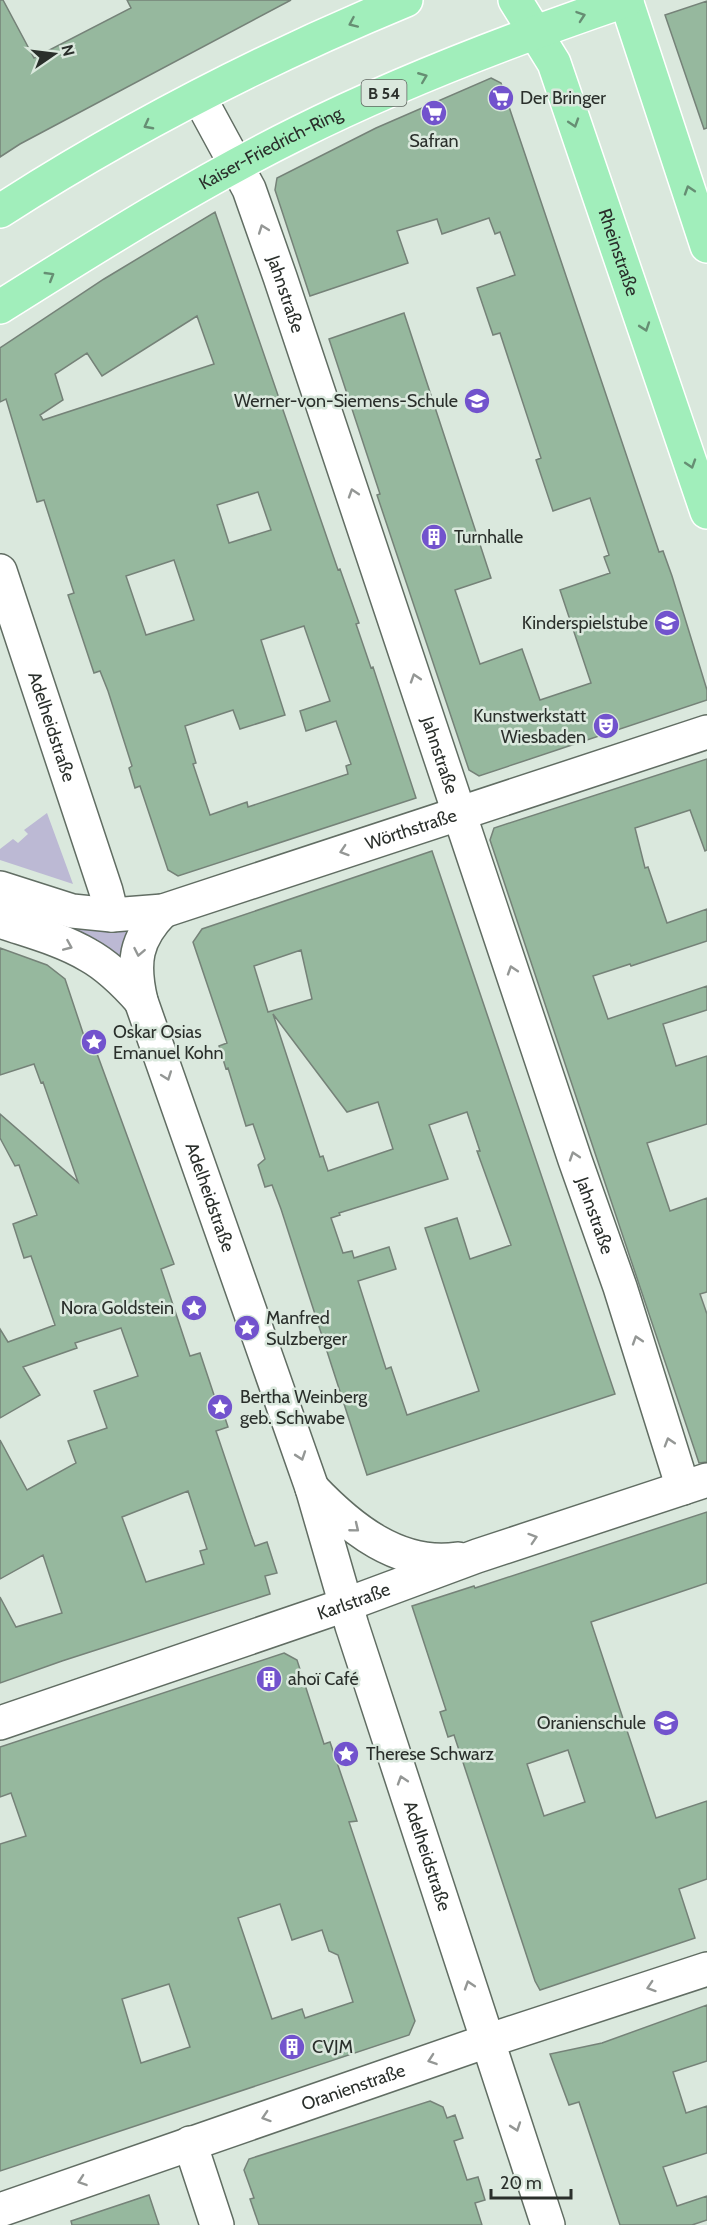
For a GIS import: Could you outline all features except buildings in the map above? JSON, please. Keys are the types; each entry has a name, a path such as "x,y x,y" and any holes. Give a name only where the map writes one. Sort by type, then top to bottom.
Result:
{"main road":[{"path":"0,211 95,153 199,97 302,46 406,0"},
{"name":"Rheinstraße","path":"514,0 546,48 557,71 707,512"},
{"path":"627,0 707,246"},
{"name":"Kaiser-Friedrich-Ring","path":"0,307 129,228 299,132 383,93 535,31 627,0"}],"street":[{"name":"Jahnstraße","path":"199,97 249,189 575,1160 620,1287 695,1484"},
{"name":"Adelheidstraße","path":"0,572 103,880 112,915"},
{"name":"Wörthstraße","path":"0,888 72,911 112,915 163,911 707,732"},
{"name":"Adelheidstraße","path":"163,911 151,923 139,945 136,974 141,1001 312,1488 345,1605 548,2225"},
{"path":"0,921 66,944 90,956 126,985 141,1001"},
{"name":"Karlstraße","path":"0,1723 345,1605 477,1556 695,1484"},
{"name":"Adelheidstraße","path":"312,1488 353,1527 369,1539 389,1549 444,1561 477,1556"},
{"name":"Oranienstraße","path":"0,2210 487,2041 707,1969"},
{"path":"190,2143 218,2225"}],"shaded area":[{"path":"47,813 73,884 0,860 0,849 13,839 18,843 28,834 24,830"},
{"path":"77,919 134,922 127,965 74,938"}],"place":[{"name":"Der Bringer","path":"501,98"},
{"name":"Safran","path":"434,113"},
{"name":"Werner-von-Siemens-Schule","path":"477,401"},
{"name":"Turnhalle","path":"434,537"},
{"name":"Kinderspielstube","path":"667,623"},
{"name":"Kunstwerkstatt Wiesbaden","path":"606,726"},
{"name":"Oskar Osias Emanuel Kohn","path":"94,1042"},
{"name":"Nora Goldstein","path":"194,1308"},
{"name":"Manfred Sulzberger","path":"247,1328"},
{"name":"Bertha Weinberg geb. Schwabe","path":"220,1407"},
{"name":"ahoï Café","path":"269,1679"},
{"name":"Oranienschule","path":"666,1723"},
{"name":"Therese Schwarz","path":"346,1754"},
{"name":"CVJM","path":"292,2047"}]}
